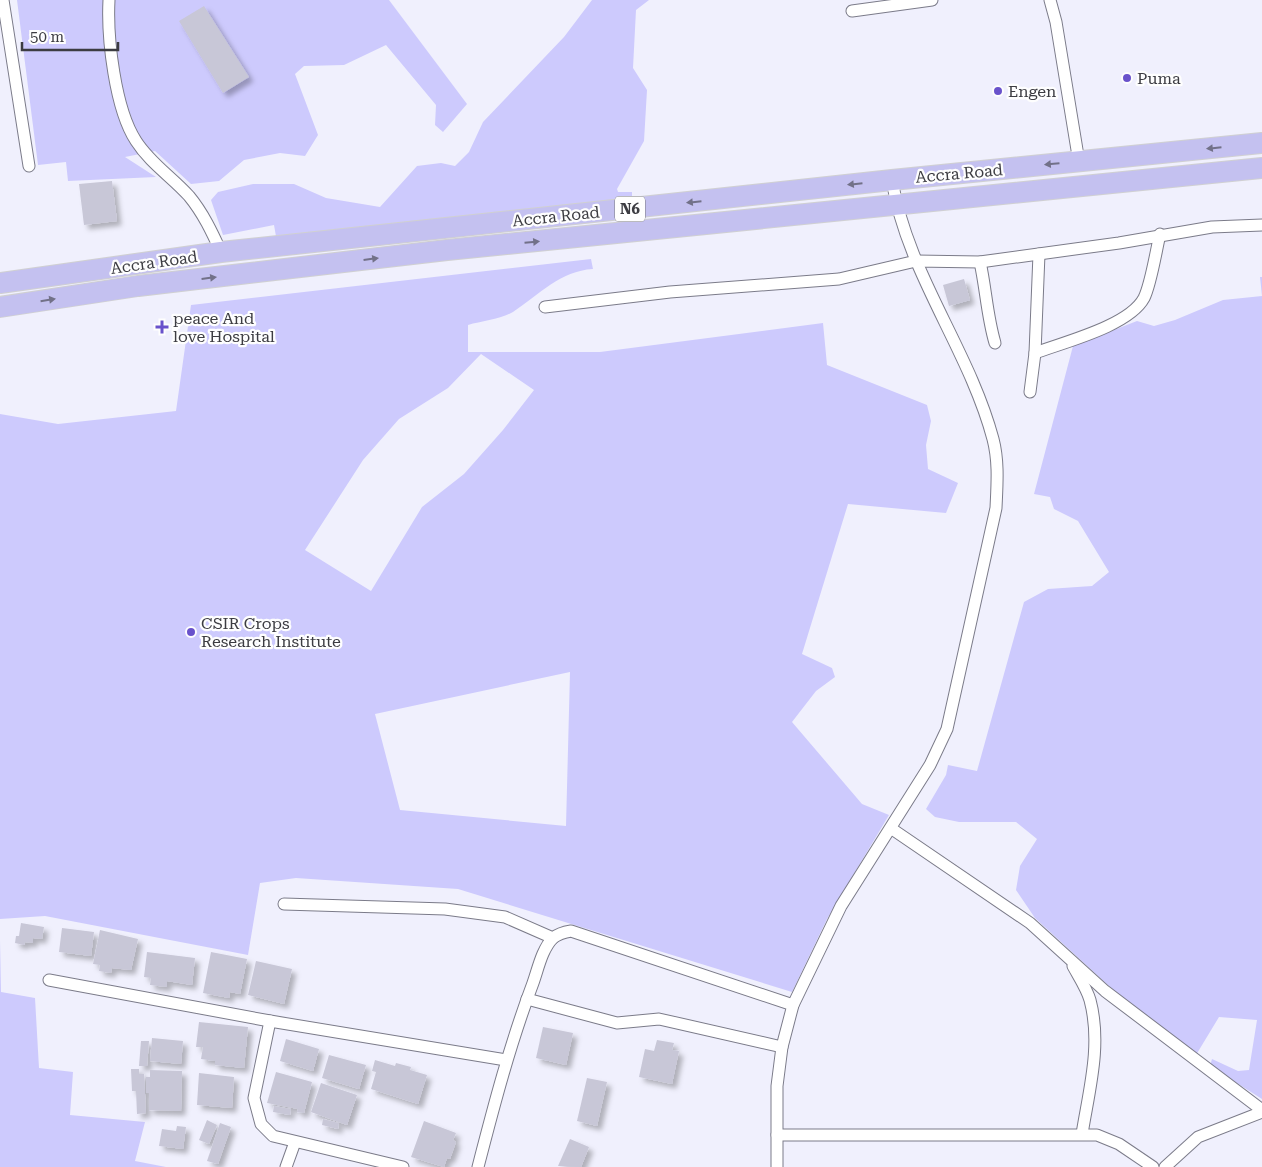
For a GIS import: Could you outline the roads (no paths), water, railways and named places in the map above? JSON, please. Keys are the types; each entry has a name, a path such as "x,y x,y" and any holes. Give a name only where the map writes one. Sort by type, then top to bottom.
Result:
{"highway":[{"name":"Accra Road","path":"0,283 221,252 892,180 1262,143"},
{"name":"Accra Road","path":"0,307 138,286 438,251 1262,168"}],"street":[{"path":"3,0 29,166"},
{"path":"109,0 113,56 122,115 136,141 151,160 188,195 205,217 221,252"},
{"path":"852,11 932,0"},
{"path":"1050,0 1056,22 1079,162"},
{"path":"776,1167 777,1086 782,1047 793,1005 841,906 892,829 930,765 947,728 996,508 998,472 993,440 972,376 916,261 896,206 892,180"},
{"path":"544,307 670,292 839,279 916,261 980,262 1119,243 1160,234 1212,227 1262,225"},
{"path":"1035,353 1116,322 1133,312 1144,298 1160,234"},
{"path":"1030,392 1035,353 1039,254"},
{"path":"980,262 988,319 995,343"},
{"path":"892,829 1030,923 1105,991 1262,1111"},
{"path":"284,904 445,909 505,917 553,938"},
{"path":"478,1167 506,1060 526,999 544,953 553,938 571,931 793,1005"},
{"path":"1070,960 1089,999 1095,1027 1095,1057 1082,1134"},
{"path":"49,980 270,1021 506,1060"},
{"path":"526,999 618,1023 659,1019 782,1047"},
{"path":"270,1021 254,1098 255,1109 261,1124 273,1136 403,1167"},
{"path":"1165,1167 1198,1137 1262,1111"},
{"path":"777,1134 1097,1135 1119,1144 1153,1167"},
{"path":"286,1167 295,1142"}],"place":[{"name":"Puma","path":"1127,78"},
{"name":"Engen","path":"998,91"},
{"name":"peace And love Hospital","path":"162,327"},
{"name":"CSIR Crops Research Institute","path":"191,632"}]}
